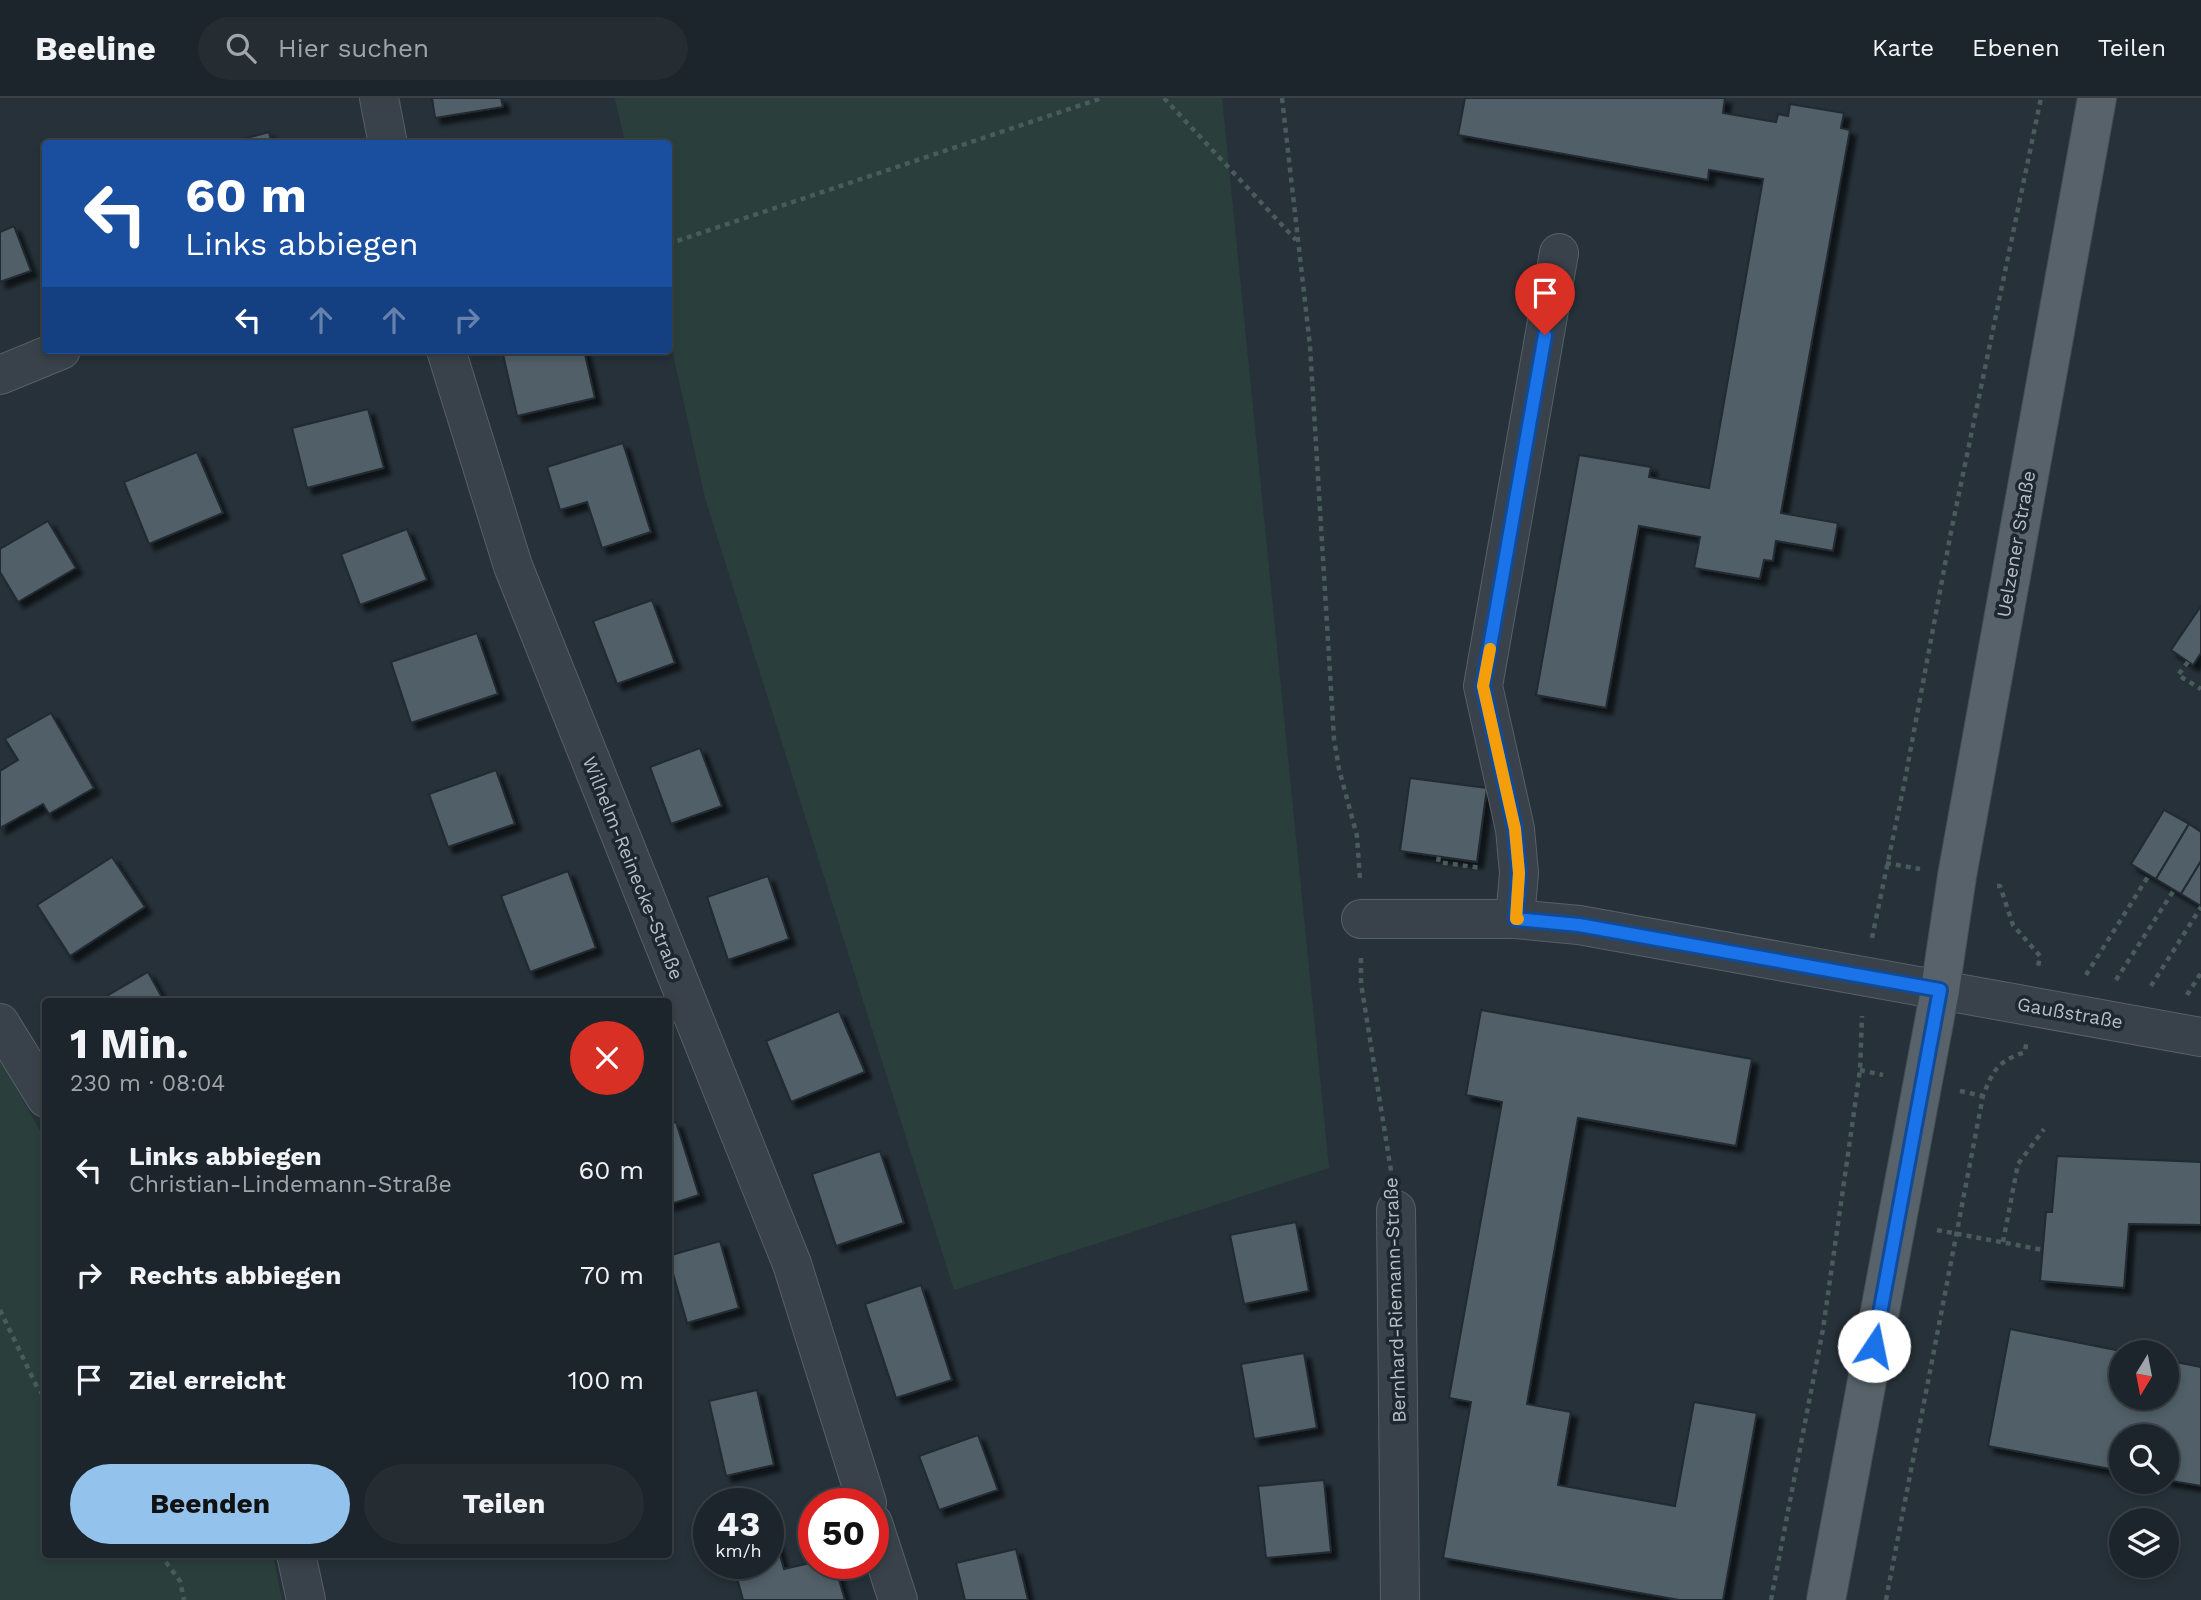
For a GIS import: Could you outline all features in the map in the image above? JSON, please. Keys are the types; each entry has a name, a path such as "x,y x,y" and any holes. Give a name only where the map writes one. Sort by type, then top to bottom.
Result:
{"main road":[{"name":"Uelzener Straße","path":"1830,1580 1940,990 1959,862 2097,98"}],"street":[{"path":"379,98 387,140"},
{"path":"1516,919 1519,873 1515,829 1483,686 1559,253"},
{"path":"0,374 51,354"},
{"name":"Wilhelm-Reinecke-Straße","path":"447,354 513,566 792,1264 862,1488"},
{"name":"Gaußstraße","path":"1362,919 1516,919 1579,925 2201,1037"},
{"path":"0,1023 42,1091"},
{"name":"Bernhard-Riemann-Straße","path":"1396,1210 1400,1600"},
{"path":"297,1558 306,1600"},
{"path":"889,1572 898,1600"}],"path":[{"path":"672,243 1102,98"},
{"path":"1164,98 1297,241"},
{"name":"Bernhard-Riemann-Straße","path":"1282,98 1310,346 1334,739 1339,769 1357,835 1362,919 1361,983 1396,1210"},
{"path":"1771,1600 1823,1329 1860,1070 1865,976 1951,532 2041,98"},
{"path":"2188,662 2178,675 2201,689"},
{"path":"2086,976 2150,875"},
{"path":"2116,982 2174,890"},
{"path":"2150,988 2201,907"},
{"path":"2187,995 2201,972"},
{"path":"1886,1600 1983,1096"},
{"path":"2003,1242 2018,1164 2044,1129"},
{"path":"1897,1223 2043,1250"},
{"path":"0,1310 42,1394"},
{"path":"163,1558 180,1581 184,1600"}],"green space":[{"path":"615,98 1222,98 1329,1168 954,1290 705,498 672,350 672,140 624,140"},
{"path":"0,1059 42,1135 42,1558 274,1558 282,1600 0,1600"}],"building":[{"path":"432,98 501,98 503,107 435,118"},
{"path":"1465,98 1725,98 1723,113 1776,122 1778,114 1788,116 1790,104 1844,113 1841,128 1850,130 1781,513 1838,523 1833,551 1776,541 1773,561 1764,560 1760,579 1694,568 1700,537 1639,526 1606,708 1536,695 1579,455 1651,467 1649,477 1709,488 1763,179 1709,170 1708,180 1458,135"},
{"path":"269,132 271,140 240,140"},
{"path":"14,226 31,271 0,282 0,232"},
{"path":"503,354 585,354 595,398 517,416"},
{"path":"368,409 384,468 307,488 292,428"},
{"path":"623,443 651,532 602,548 587,502 560,510 547,467"},
{"path":"197,452 223,513 149,544 124,482"},
{"path":"48,521 76,568 18,602 0,572 0,549"},
{"path":"407,529 427,580 360,605 341,554"},
{"path":"652,600 675,663 617,684 593,621"},
{"path":"2201,606 2201,653 2193,665 2171,650"},
{"path":"477,633 498,694 411,723 391,662"},
{"path":"51,713 94,788 49,814 43,804 0,828 0,771 18,760 5,739"},
{"path":"700,748 722,806 671,824 650,767"},
{"path":"496,770 515,824 448,847 429,794"},
{"path":"1410,778 1487,788 1477,862 1400,851"},
{"path":"2164,810 2189,824 2156,879 2131,864"},
{"path":"2189,824 2201,832 2201,861 2181,894 2156,879"},
{"path":"112,857 145,907 70,956 37,905"},
{"path":"2201,861 2201,906 2181,894"},
{"path":"568,871 596,948 530,972 501,896"},
{"path":"768,876 789,939 728,960 707,897"},
{"path":"148,972 162,998 103,998"},
{"path":"1481,1010 1752,1059 1736,1146 1578,1118 1527,1404 1571,1412 1558,1485 1675,1506 1694,1402 1757,1413 1723,1600 1679,1600 1443,1558 1471,1402 1449,1398 1502,1102 1466,1095"},
{"path":"839,1011 865,1072 791,1102 766,1041"},
{"path":"676,1122 699,1195 672,1204 672,1123"},
{"path":"880,1151 904,1223 836,1246 812,1174"},
{"path":"2057,1156 2201,1162 2201,1225 2129,1224 2124,1288 2040,1281 2046,1212 2052,1212"},
{"path":"1296,1222 1309,1291 1244,1304 1230,1235"},
{"path":"720,1241 739,1308 687,1323 672,1270 672,1255"},
{"path":"921,1285 952,1380 896,1398 865,1304"},
{"path":"2010,1329 2109,1349 2109,1410 2179,1410 2179,1363 2201,1367 2201,1486 2179,1482 2179,1424 2109,1424 2109,1469 1988,1446"},
{"path":"1304,1353 1317,1428 1254,1439 1241,1364"},
{"path":"757,1390 774,1465 726,1476 709,1401"},
{"path":"978,1435 998,1490 939,1510 919,1456"},
{"path":"1324,1480 1331,1552 1266,1558 1258,1486"},
{"path":"1016,1549 1028,1600 965,1600 956,1563"},
{"path":"798,1566 798,1579 839,1579 845,1600 743,1600 737,1579 784,1579 784,1569"}],"slow traffic":[{"path":"1490,649 1483,686 1515,829 1519,873 1518,919"}],"route":[{"path":"1545,335 1483,686 1515,829 1519,873 1516,919 1579,925 1940,990 1874,1346"}]}
